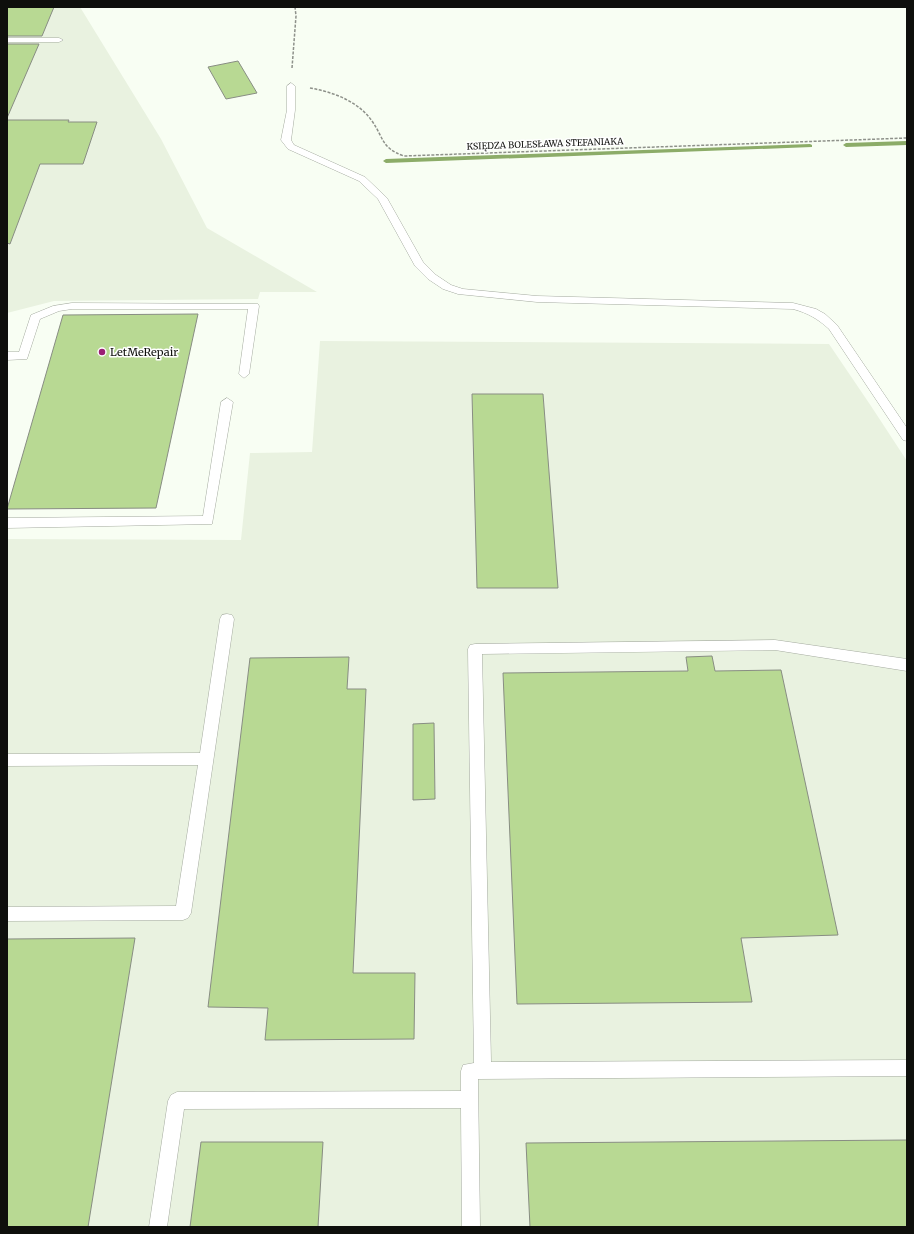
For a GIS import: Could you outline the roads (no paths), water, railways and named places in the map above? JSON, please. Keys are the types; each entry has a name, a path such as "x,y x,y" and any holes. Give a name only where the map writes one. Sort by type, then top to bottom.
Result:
{"lane":[{"path":"7,40 59,40"},
{"path":"291,86 291,110 286,140 291,147 362,179 382,198 419,264 432,277 447,287 462,292 537,299 792,306 812,311 821,316 833,327 907,437"},
{"path":"7,356 23,356 35,317 57,308 72,306 254,306 244,374"},
{"path":"7,523 208,521 227,402"},
{"path":"7,914 183,913 227,619"},
{"path":"483,1072 474,649 775,645 907,665"},
{"path":"7,760 205,760"},
{"path":"471,1227 469,1072 907,1068"},
{"path":"158,1227 177,1100 470,1099"}],"waterway":[{"path":"846,145 907,143"},
{"path":"386,161 810,146"}],"place":[{"name":"LetMeRepair","path":"102,352"}]}
